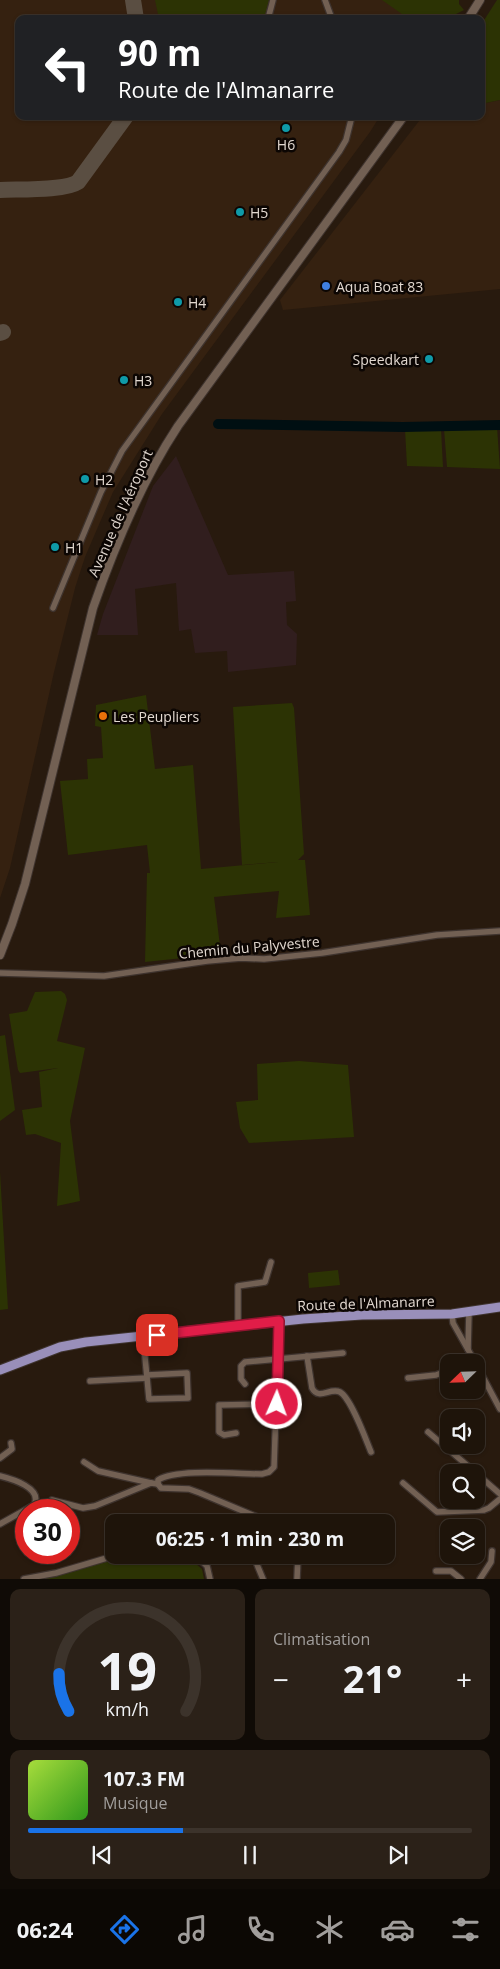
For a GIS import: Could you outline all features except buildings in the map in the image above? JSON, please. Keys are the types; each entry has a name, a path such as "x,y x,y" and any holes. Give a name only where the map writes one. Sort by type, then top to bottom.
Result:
{"main road":[{"path":"471,15 480,0"},
{"name":"Avenue de l'Aéroport","path":"0,955 25,884 93,608 106,571 146,479 178,426 401,120"},
{"name":"Route de l'Almanarre","path":"0,1370 67,1345 279,1321 362,1315 452,1314 500,1307"}],"street":[{"path":"269,15 273,0"},
{"path":"325,0 331,15"},
{"path":"53,608 101,492 122,450 338,152 346,140 351,120"},
{"name":"Chemin du Palyvestre","path":"0,973 104,976 207,961 241,958 264,960 437,935 500,931"},
{"path":"238,1325 238,1286 265,1282 271,1262"},
{"path":"468,1349 469,1312"},
{"path":"452,1314 453,1323 471,1354"},
{"path":"158,1484 158,1480 164,1477 190,1473 262,1474 269,1472 274,1467 279,1321"},
{"path":"90,1381 147,1376 187,1373 188,1398 149,1399 147,1376 143,1336"},
{"path":"245,1384 241,1379 241,1366 245,1362 343,1353"},
{"path":"307,1356 314,1392 320,1395 338,1391 343,1393 349,1402 371,1452"},
{"path":"408,1378 440,1373"},
{"path":"485,1380 500,1409"},
{"path":"236,1433 224,1435 219,1432 219,1405 277,1404"},
{"path":"428,1432 440,1442"},
{"path":"0,1458 12,1449 11,1443"},
{"path":"454,1454 465,1464"},
{"path":"84,1462 98,1472 158,1484 161,1488 190,1489 250,1514"},
{"path":"0,1476 14,1480 29,1488 36,1497 36,1501 34,1505 0,1524"},
{"path":"485,1481 500,1494"},
{"path":"80,1507 96,1506 151,1483"},
{"path":"403,1483 437,1512 484,1510 500,1499"},
{"path":"480,1579 491,1562 492,1551"},
{"path":"24,1579 56,1573 105,1559"},
{"path":"205,1564 210,1579"},
{"path":"257,1564 263,1579"},
{"path":"297,1579 298,1564"},
{"path":"436,1571 452,1571 461,1579"}],"shaded area":[{"path":"0,0 438,0 432,15 15,15 15,120 378,120 162,414 113,492 85,557 75,588 10,868 0,898"},
{"path":"500,100 500,289 283,310 280,300 420,120 485,120 485,103"},
{"path":"176,456 228,575 294,571 296,601 286,602 287,625 297,634 296,665 228,672 227,651 195,653 191,629 179,631 176,583 135,589 138,635 97,635 103,614 153,486"}],"green space":[{"path":"155,0 269,0 265,15 158,15"},
{"path":"382,0 459,0 459,4 464,10 454,15 403,15"},
{"path":"497,0 500,0 500,100 485,103 485,19"},
{"path":"497,427 500,469 447,467 444,429"},
{"path":"405,429 441,429 443,467 407,466"},
{"path":"146,695 155,769 193,765 201,869 278,862 242,865 233,707 292,703 294,708 304,854 298,860 305,860 310,915 276,918 279,891 214,897 221,954 145,962 147,873 150,873 147,845 68,855 60,781 88,779 87,759 103,758 101,727 95,726 96,705"},
{"path":"61,991 65,994 67,1000 57,1041 85,1048 70,1121 80,1201 57,1206 61,1143 35,1134 26,1135 22,1110 42,1107 39,1072 58,1068 20,1073 9,1014 27,1011 35,992"},
{"path":"5,1035 15,1110 0,1121 0,1036"},
{"path":"299,1061 348,1065 354,1137 249,1143 240,1128 236,1102 258,1100 257,1064"},
{"path":"0,1172 8,1309 0,1310"},
{"path":"338,1270 340,1285 309,1288 308,1273"},
{"path":"105,1560 105,1564 196,1564 202,1569 204,1579 22,1579 69,1566"}],"waterway":[{"path":"218,424 403,427 500,425"}],"taxiway":[{"path":"133,0 135,15"},
{"path":"0,190 63,187 78,182 123,120"}],"place":[{"name":"H6","path":"286,128"},
{"name":"H5","path":"240,212"},
{"name":"Aqua Boat 83","path":"326,286"},
{"name":"H4","path":"178,302"},
{"name":"Speedkart","path":"429,359"},
{"name":"H3","path":"124,380"},
{"name":"H2","path":"85,479"},
{"name":"H1","path":"55,547"},
{"name":"Les Peupliers","path":"103,716"}],"route":[{"path":"157,1335 279,1321 277,1404"}]}
